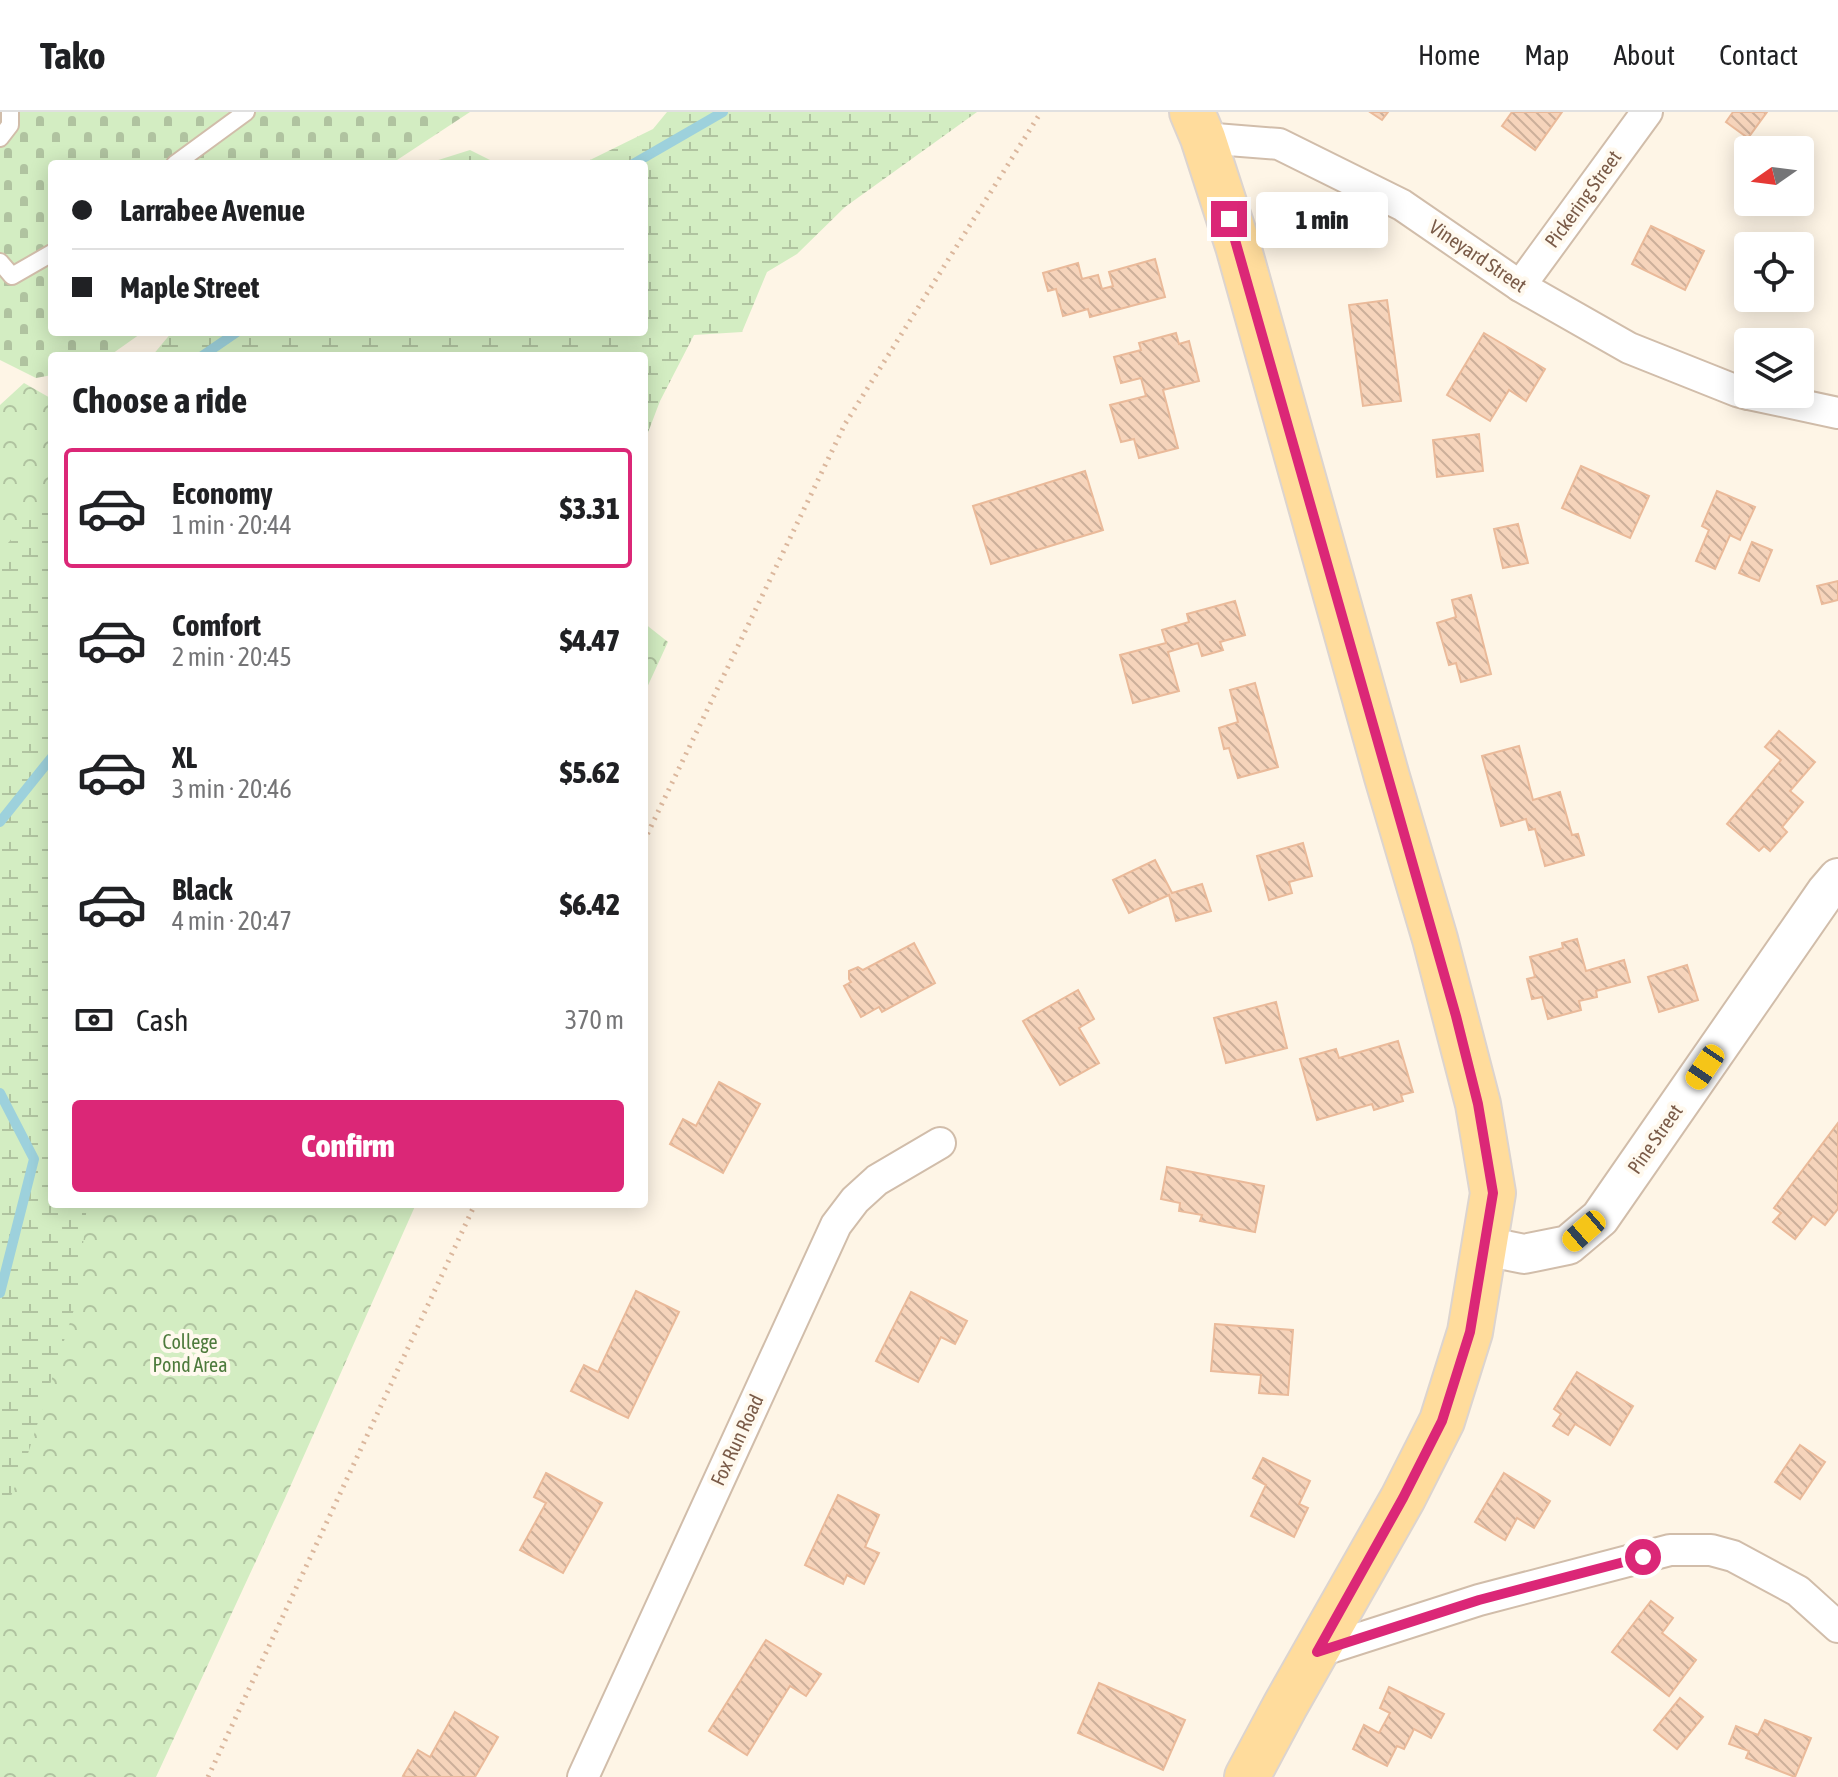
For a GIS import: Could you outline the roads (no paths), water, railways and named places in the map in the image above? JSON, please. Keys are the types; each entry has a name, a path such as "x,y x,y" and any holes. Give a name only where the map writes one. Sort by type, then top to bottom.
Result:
{"main road":[{"path":"1198,125 1242,260 1438,952 1478,1104 1493,1193 1470,1332 1442,1421 1403,1498 1247,1777"}],"street":[{"name":"Pickering Street","path":"1520,286 1647,112"},
{"name":"Vineyard Street","path":"1198,125 1279,144 1402,205 1520,286 1629,348 1734,390"},
{"name":"Vineyard Street","path":"1814,408 1838,413"},
{"name":"Pine Street","path":"1485,1246 1524,1254 1568,1245 1600,1218 1838,878"},
{"name":"Fox Run Road","path":"583,1777 836,1225 855,1200 877,1180 940,1143"},
{"path":"1317,1652 1479,1600 1670,1550 1711,1550 1733,1556 1798,1591 1838,1627"}],"lane":[{"path":"0,138 10,125 10,112"},
{"path":"180,160 246,112"},
{"path":"0,262 12,276 48,255"}],"waterway":[{"path":"640,160 723,112"},
{"path":"208,352 231,336"},
{"path":"0,822 48,762"},
{"path":"0,1093 34,1159 0,1293"}],"park label":[{"name":"College Pond Area","path":"190,1354"}]}
